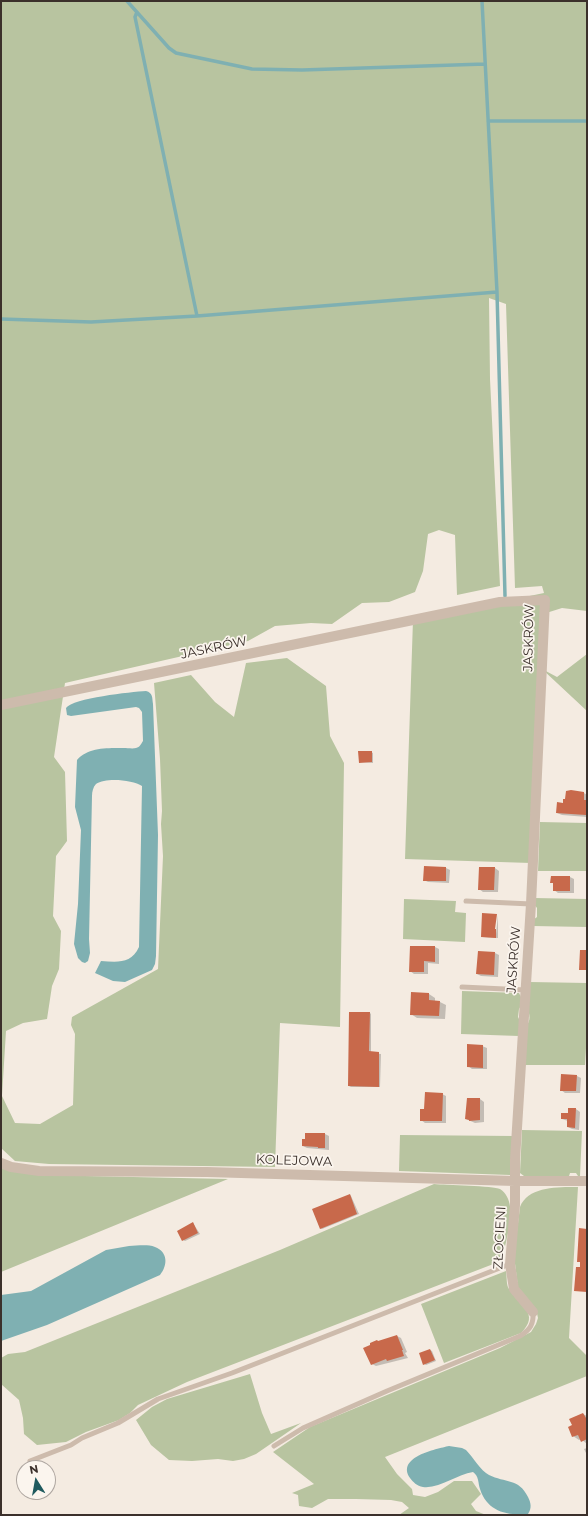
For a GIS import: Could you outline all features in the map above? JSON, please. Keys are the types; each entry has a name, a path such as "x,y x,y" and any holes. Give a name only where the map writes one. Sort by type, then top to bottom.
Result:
{"street":[{"name":"JASKRÓW","path":"1,705 500,602 545,600 531,904 515,1160 515,1181"},
{"name":"KOLEJOWA","path":"1,1164 39,1172 207,1172 515,1181 587,1181"},
{"name":"ZŁOCIENI","path":"515,1181 515,1205 510,1264 514,1289 533,1312"}],"lane":[{"path":"466,901 531,904"},
{"path":"462,987 526,990"},
{"path":"33,1460 71,1445 82,1438 118,1423 158,1399 232,1373 510,1264"},
{"path":"274,1446 303,1428 520,1336 530,1328 534,1318 533,1312"}],"green space":[{"path":"1,1 587,1 587,611 562,608 543,614 542,669 531,863 405,859 413,620 544,593 542,586 515,588 506,304 489,298 490,379 500,586 457,595 455,535 439,530 428,534 423,571 415,592 389,602 362,603 332,624 311,623 275,626 248,641 65,683 54,757 65,772 67,841 56,856 53,916 61,931 59,969 52,986 47,1019 23,1023 6,1031 2,1096 15,1123 40,1124 73,1105 75,1034 71,1025 72,1017 158,969 163,856 160,759 154,683 191,675 215,702 234,717 246,663 287,658 326,686 330,736 344,763 340,1027 280,1023 275,1167 49,1164 15,1161 1,1148"},
{"path":"587,654 587,711 542,669 557,677"},
{"path":"540,822 587,823 587,871 538,871"},
{"path":"534,898 587,899 587,927 533,926 533,920 537,917 537,908 534,904"},
{"path":"404,899 456,901 455,912 466,913 465,942 403,939"},
{"path":"530,982 587,983 585,1065 525,1065 527,1025 530,1018 528,1005"},
{"path":"462,991 519,993 521,997 521,1006 518,1017 520,1021 519,1036 461,1034"},
{"path":"522,1130 582,1131 580,1176 576,1173 570,1173 569,1176 524,1176 520,1173"},
{"path":"400,1135 513,1136 510,1175 399,1171"},
{"path":"1,1168 38,1175 228,1179 1,1272"},
{"path":"434,1184 489,1187 500,1189 504,1192 509,1201 511,1212 510,1224 503,1252 496,1263 187,1382 138,1405 130,1413 119,1420 86,1432 66,1442 37,1445 24,1434 23,1418 19,1400 1,1384 1,1358 8,1354 25,1352 280,1250"},
{"path":"562,1187 578,1187 569,1338 587,1356 587,1376 385,1457 397,1474 412,1489 413,1495 425,1497 438,1492 454,1481 472,1481 481,1494 471,1504 476,1511 486,1515 399,1515 409,1508 402,1502 391,1500 328,1499 312,1508 299,1506 298,1495 292,1493 314,1484 273,1452 310,1427 500,1348 531,1332 538,1318 536,1309 518,1287 514,1256 520,1207 524,1200 537,1191"},
{"path":"506,1271 508,1287 529,1315 527,1326 521,1333 444,1363 421,1304"},
{"path":"250,1374 262,1413 271,1434 301,1423 256,1454 244,1459 233,1461 218,1459 192,1461 169,1460 151,1445 136,1420 152,1407 167,1399"}],"water":[{"path":"146,691 151,694 153,704 158,835 156,956 155,964 152,970 125,982 113,981 95,973 101,961 123,961 136,953 139,947 142,786 132,782 113,780 96,784 93,790 89,939 90,953 88,961 85,963 78,958 74,944 78,904 81,830 75,807 77,760 92,750 138,747 143,741 142,712 136,707 71,716 67,715 66,708 71,704 90,698"},
{"path":"145,1245 159,1249 164,1255 165,1259 163,1271 160,1275 47,1325 1,1341 1,1295 31,1291 106,1250"},
{"path":"449,1446 466,1450 480,1467 489,1475 511,1482 520,1487 530,1501 531,1508 528,1514 505,1513 492,1507 483,1496 477,1478 473,1472 461,1475 436,1486 423,1487 412,1481 407,1471 408,1465 413,1459 435,1449"}],"building":[{"path":"358,751 372,751 372,762 359,763"},
{"path":"571,790 584,792 584,800 587,800 586,815 556,813 557,802 563,803 566,791"},
{"path":"424,866 446,867 446,881 423,881"},
{"path":"479,867 495,867 494,890 478,890"},
{"path":"551,876 570,876 570,891 553,891 553,883 550,883"},
{"path":"482,913 497,914 495,929 496,938 481,937"},
{"path":"410,946 435,946 435,962 424,961 424,972 409,972"},
{"path":"580,950 587,950 587,970 579,970"},
{"path":"478,951 495,952 494,975 476,974"},
{"path":"411,992 429,993 429,1000 440,1001 439,1016 410,1015"},
{"path":"349,1012 370,1012 369,1051 379,1052 379,1087 348,1086"},
{"path":"467,1044 483,1045 483,1068 467,1067"},
{"path":"561,1074 577,1075 576,1091 560,1091"},
{"path":"425,1092 443,1093 442,1121 420,1121 420,1109 424,1109"},
{"path":"467,1098 480,1098 480,1120 469,1121 465,1119"},
{"path":"568,1108 576,1108 575,1128 567,1127 567,1119 561,1119 561,1113 568,1113"},
{"path":"305,1133 325,1133 325,1148 302,1146 302,1139 305,1139"},
{"path":"350,1194 357,1214 320,1229 312,1209"},
{"path":"193,1222 198,1233 182,1241 177,1231"},
{"path":"579,1228 587,1229 587,1292 574,1291 576,1267 580,1267 580,1262 577,1262"},
{"path":"397,1335 404,1356 387,1361 386,1359 371,1365 363,1348 377,1340 378,1341"},
{"path":"430,1349 435,1360 423,1365 419,1353"},
{"path":"583,1413 587,1418 587,1439 581,1442 578,1435 572,1437 568,1427 572,1425 569,1419"}],"waterway":[{"path":"127,1 169,48 176,53 252,69 302,70 485,64"},
{"path":"482,1 497,292 505,596"},
{"path":"137,12 135,17 197,316"},
{"path":"488,121 587,121"},
{"path":"1,319 91,322 197,316 497,292"}]}
